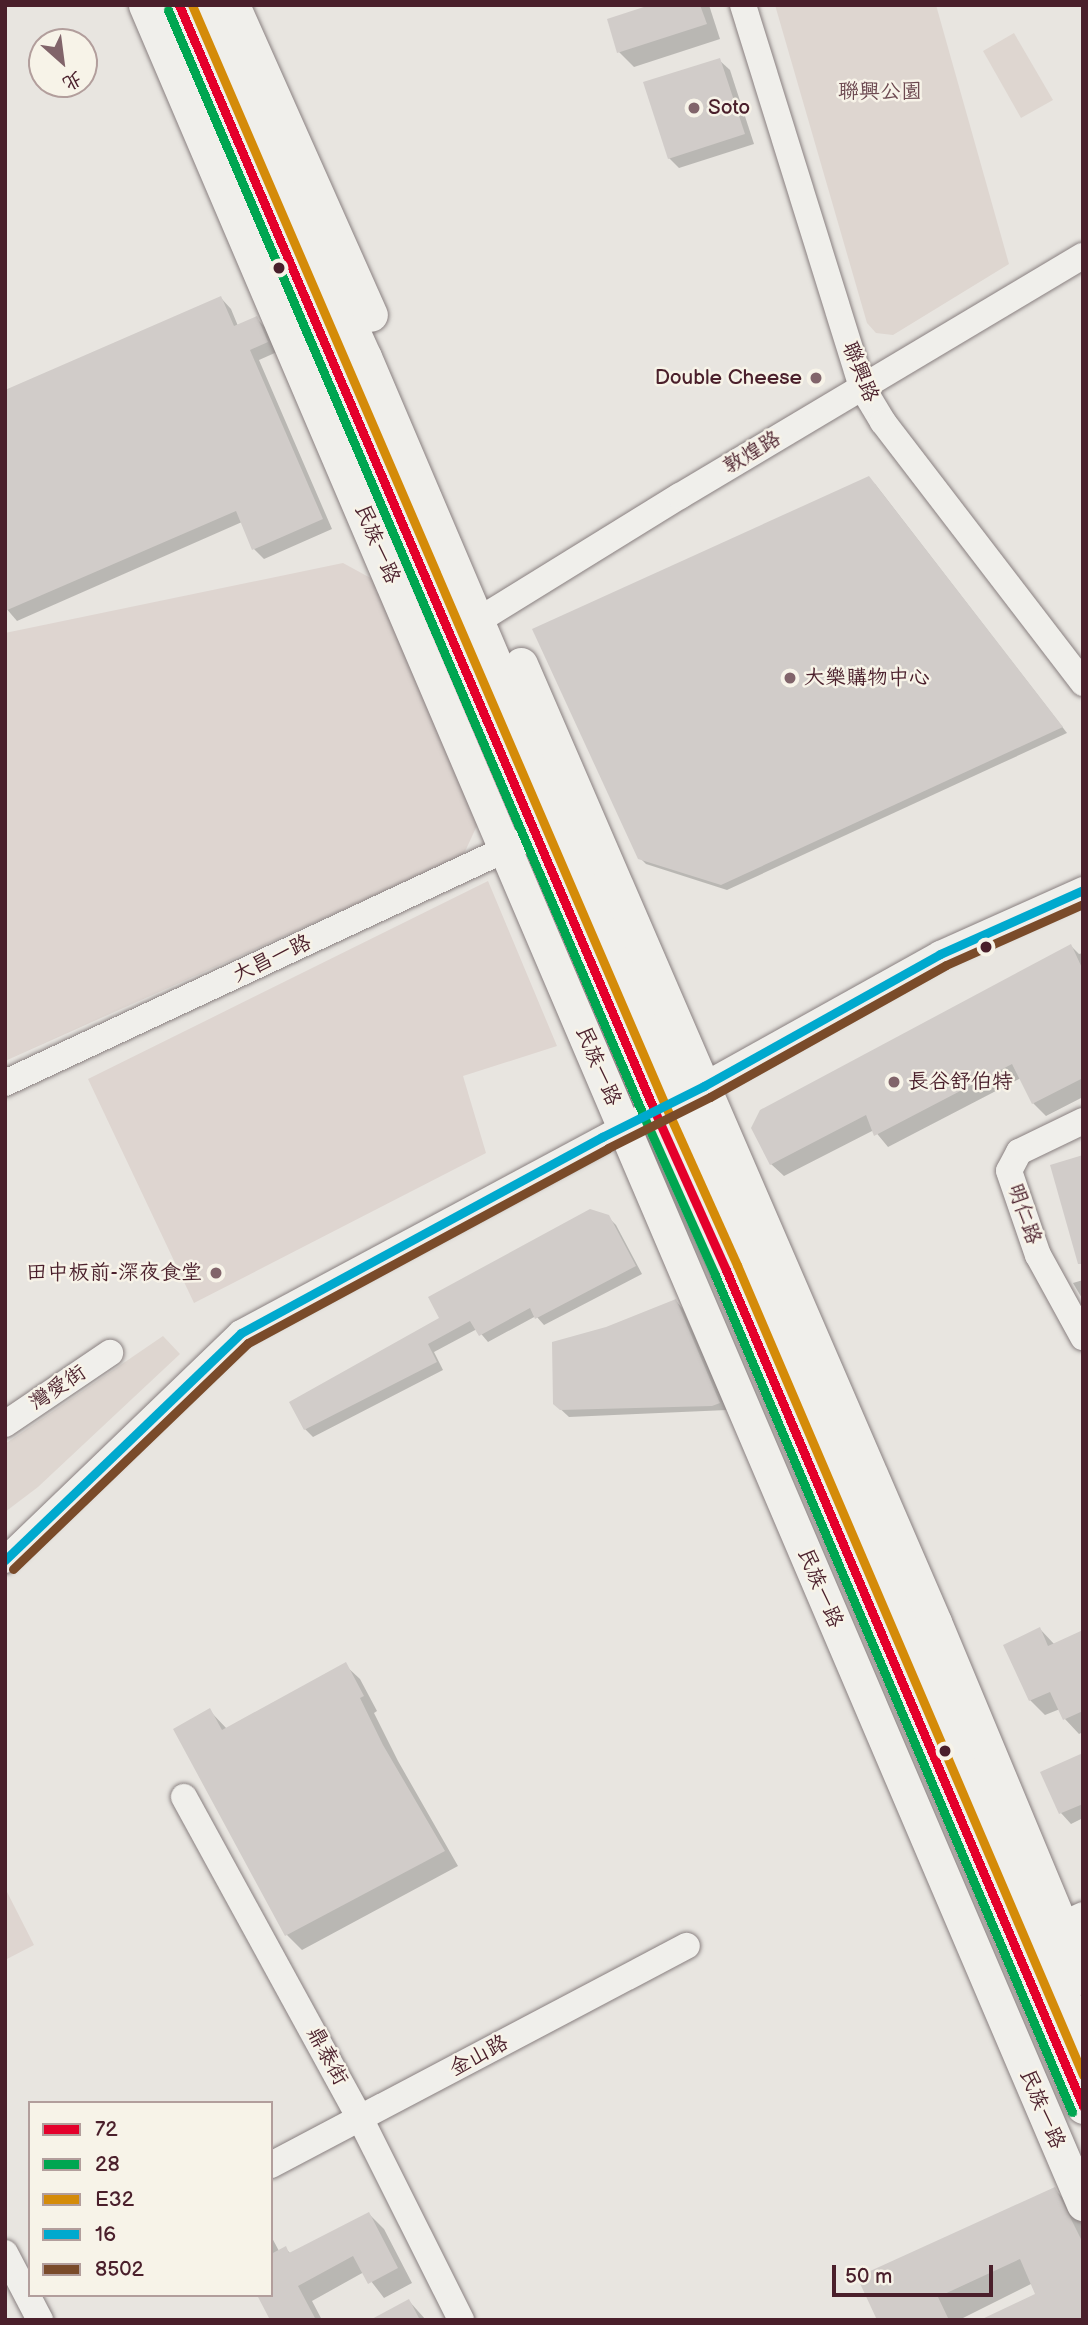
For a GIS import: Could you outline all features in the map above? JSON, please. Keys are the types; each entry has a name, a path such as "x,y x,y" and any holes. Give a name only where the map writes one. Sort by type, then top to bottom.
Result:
{"main road":[{"name":"民族一路","path":"145,5 1083,2204"},
{"name":"民族一路","path":"178,5 476,623"},
{"name":"民族一路","path":"206,5 365,357 680,1099 728,1201 1083,2044"},
{"name":"民族一路","path":"233,5 316,187 476,623 538,834 680,1099"},
{"name":"民族一路","path":"811,1401 1072,1920 1083,1978"},
{"name":"民族一路","path":"811,1401 1083,2107"},
{"path":"750,1422 811,1401"}],"street":[{"name":"聯興路","path":"743,5 862,387 883,422 1083,683"},
{"name":"敦煌路","path":"422,651 476,623 668,503 1083,256"},
{"name":"大昌一路","path":"5,1083 538,834"},
{"path":"5,1560 241,1333 680,1099 940,954 1048,903 1083,890"},
{"name":"明仁路","path":"1083,1121 1019,1152 1010,1171 1038,1255 1083,1337"},
{"name":"灣愛街","path":"5,1424 110,1353"},
{"name":"鼎泰街","path":"184,1797 360,2118 461,2320"},
{"name":"金山路","path":"273,2164 687,1946"},
{"path":"5,2253 21,2298 40,2320"}],"shaded area":[{"path":"343,563 376,581 479,821 463,856 5,1061 5,633"},
{"path":"488,881 557,1046 463,1076 486,1153 194,1303 88,1079"},
{"path":"5,1888 34,1945 5,1960"}],"green space":[{"name":"聯興公園","path":"775,5 936,5 1009,264 893,335 876,333 867,323"},
{"path":"1014,33 1053,100 1021,118 983,51"},
{"path":"163,1336 180,1354 38,1487 5,1512 5,1444"}],"building":[{"path":"650,5 700,5 707,24 617,53 607,19"},
{"name":"Soto","path":"720,58 745,134 668,159 643,82"},
{"path":"221,296 234,326 257,316 268,342 250,350 323,519 252,550 236,511 5,611 5,390"},
{"name":"大樂購物中心","path":"869,476 1063,727 721,885 638,859 532,629"},
{"path":"1071,944 1083,970 1083,1078 1032,1104 1012,1064 874,1136 866,1115 770,1165 751,1128 760,1110"},
{"path":"1083,1155 1083,1264 1078,1264 1050,1165"},
{"path":"590,1209 609,1215 636,1266 535,1319 530,1308 479,1336 470,1321 428,1344 437,1362 304,1430 289,1402 439,1318 428,1297"},
{"path":"676,1299 720,1403 712,1406 560,1410 553,1404 552,1342 606,1327"},
{"path":"1040,1627 1048,1646 1083,1630 1083,1711 1063,1720 1050,1692 1029,1701 1003,1645"},
{"path":"346,1662 364,1696 360,1698 383,1745 445,1851 285,1936 173,1729 210,1708 222,1730"},
{"path":"1083,1753 1083,1804 1059,1814 1040,1772"},
{"path":"1055,2187 1083,2243 1083,2320 980,2320 1035,2294 1020,2259 938,2297 949,2320 877,2320 857,2277"},
{"path":"369,2212 398,2268 368,2284 353,2256 298,2286 316,2320 270,2320 258,2297 273,2297 273,2253 286,2246 289,2253"},
{"path":"409,2299 420,2320 370,2320"}],"transit line":[{"name":"72","path":"179,5 655,1112 726,1270 1083,2106"},
{"name":"E32","path":"192,5 666,1107 737,1265 1083,2075"},
{"name":"28","path":"168,10 644,1117 715,1275 1072,2112"},
{"name":"16","path":"5,1560 241,1333 602,1137 704,1086 940,954 1083,890"},
{"name":"8502","path":"13,1569 248,1343 608,1148 710,1097 946,965 1083,904"}],"place":[{"name":"Soto","path":"694,108"},
{"name":"Double Cheese","path":"816,378"},
{"name":"大樂購物中心","path":"790,678"},
{"name":"長谷舒伯特","path":"894,1082"},
{"name":"田中板前-深夜食堂","path":"216,1273"}]}
